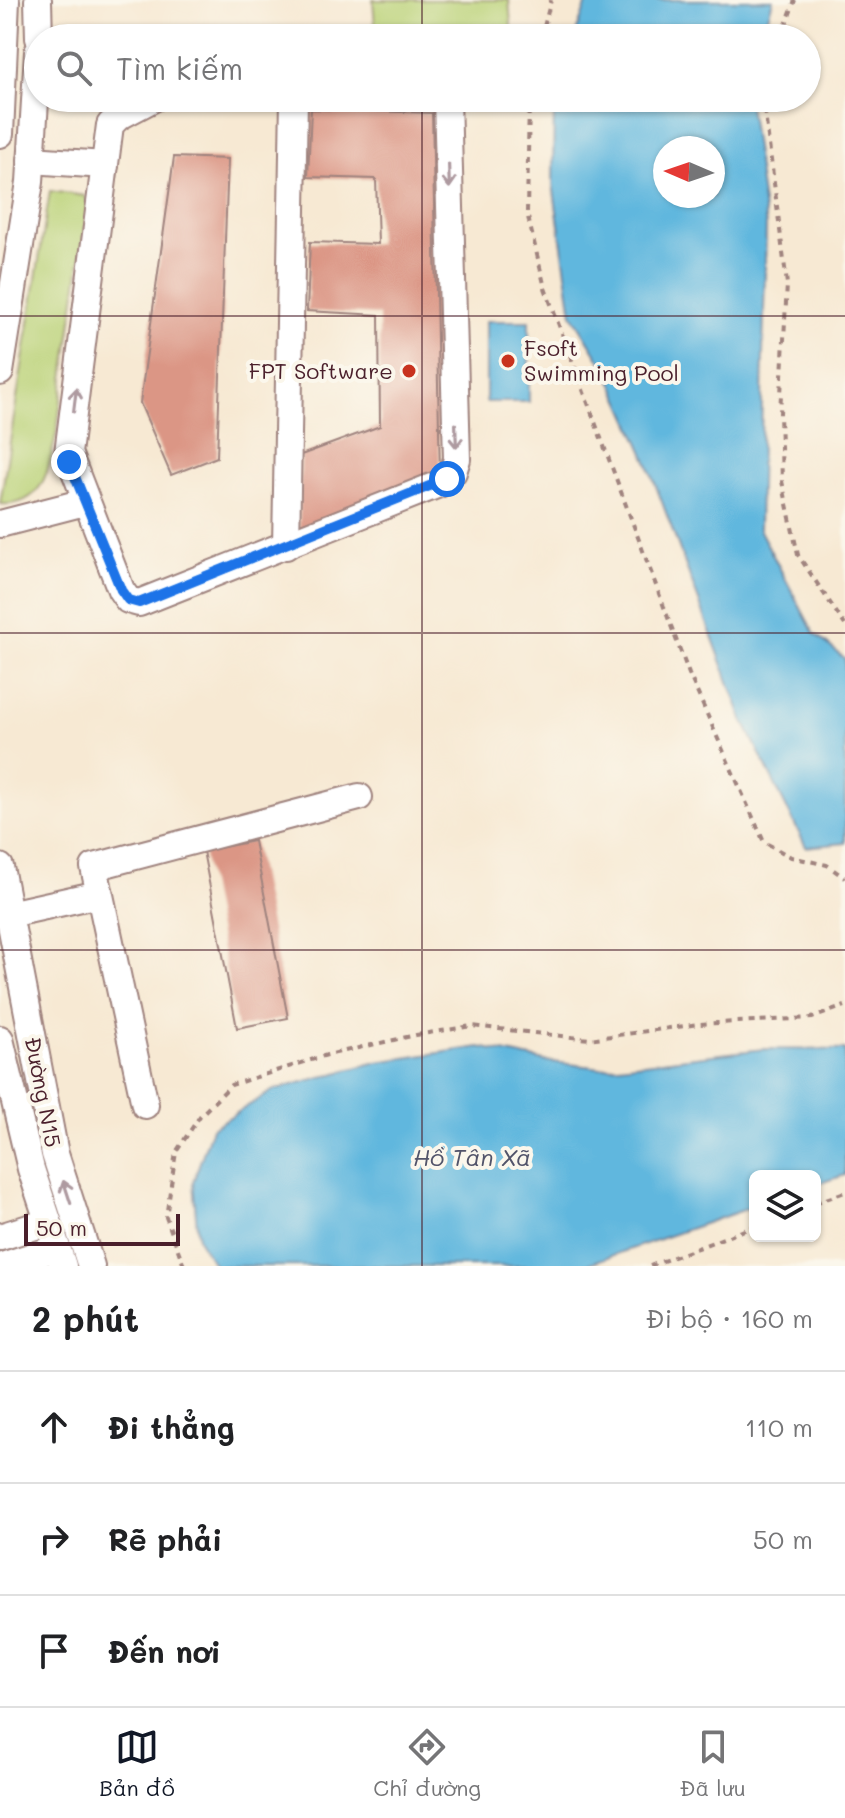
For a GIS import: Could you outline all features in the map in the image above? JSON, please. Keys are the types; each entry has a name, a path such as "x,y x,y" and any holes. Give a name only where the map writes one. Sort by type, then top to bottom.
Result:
{"street":[{"path":"0,134 6,0"},
{"path":"38,0 39,24"},
{"path":"0,372 31,160 34,112"},
{"path":"127,112 110,125 68,453 121,590 133,602 154,598 439,484 453,472 456,465 447,112"},
{"path":"286,546 294,112"},
{"path":"31,160 105,165"},
{"path":"0,524 85,502"},
{"path":"145,1105 94,867 359,797"},
{"name":"Đường N15","path":"0,867 55,1154 91,1266"},
{"path":"9,914 99,894"},
{"name":"Đường N15","path":"0,1039 31,1169 60,1257"},
{"path":"0,1237 48,1222"},
{"path":"2,1266 60,1257"}],"path":[{"path":"545,24 551,0"},
{"path":"786,24 795,0"},
{"path":"529,112 527,213 545,288 689,674 764,842 791,857 827,865 845,878"},
{"path":"765,112 787,284 780,413 782,481 798,555 845,625"},
{"path":"184,1266 166,1217 176,1152 200,1116 231,1085 327,1055 472,1026 589,1039 699,1024 812,1018 845,1006"},
{"path":"821,1201 845,1192"},
{"path":"650,1266 749,1228"}],"green space":[{"path":"373,0 509,0 511,24 375,24"},
{"path":"50,191 85,196 88,203 57,430 43,482 27,499 0,504"}],"water":[{"path":"588,0 773,0 766,24 579,24"},
{"path":"554,112 750,112 766,226 759,529 814,633 845,659 845,843 806,847 744,722 643,451 608,373 572,314 553,184"},
{"name":"Fsoft Swimming Pool","path":"486,321 529,321 529,402 486,402"},
{"name":"Hồ Tân Xã","path":"480,1047 545,1061 601,1068 764,1049 845,1050 845,1175 821,1183 821,1170 749,1170 749,1208 582,1266 215,1266 198,1239 193,1182 212,1128 274,1090 377,1062"}],"building":[{"name":"FPT Software","path":"311,112 432,113 440,475 299,532 301,455 380,426 379,315 307,311 310,242 378,244 376,179 308,177"},
{"path":"174,157 228,159 217,457 171,475 140,403"},
{"path":"254,841 288,1018 237,1028 203,851"}],"place":[{"name":"Fsoft Swimming Pool","path":"508,361"},
{"name":"FPT Software","path":"409,371"}],"route":[{"path":"69,462 121,590 128,600 139,603 211,577 447,479"}]}
